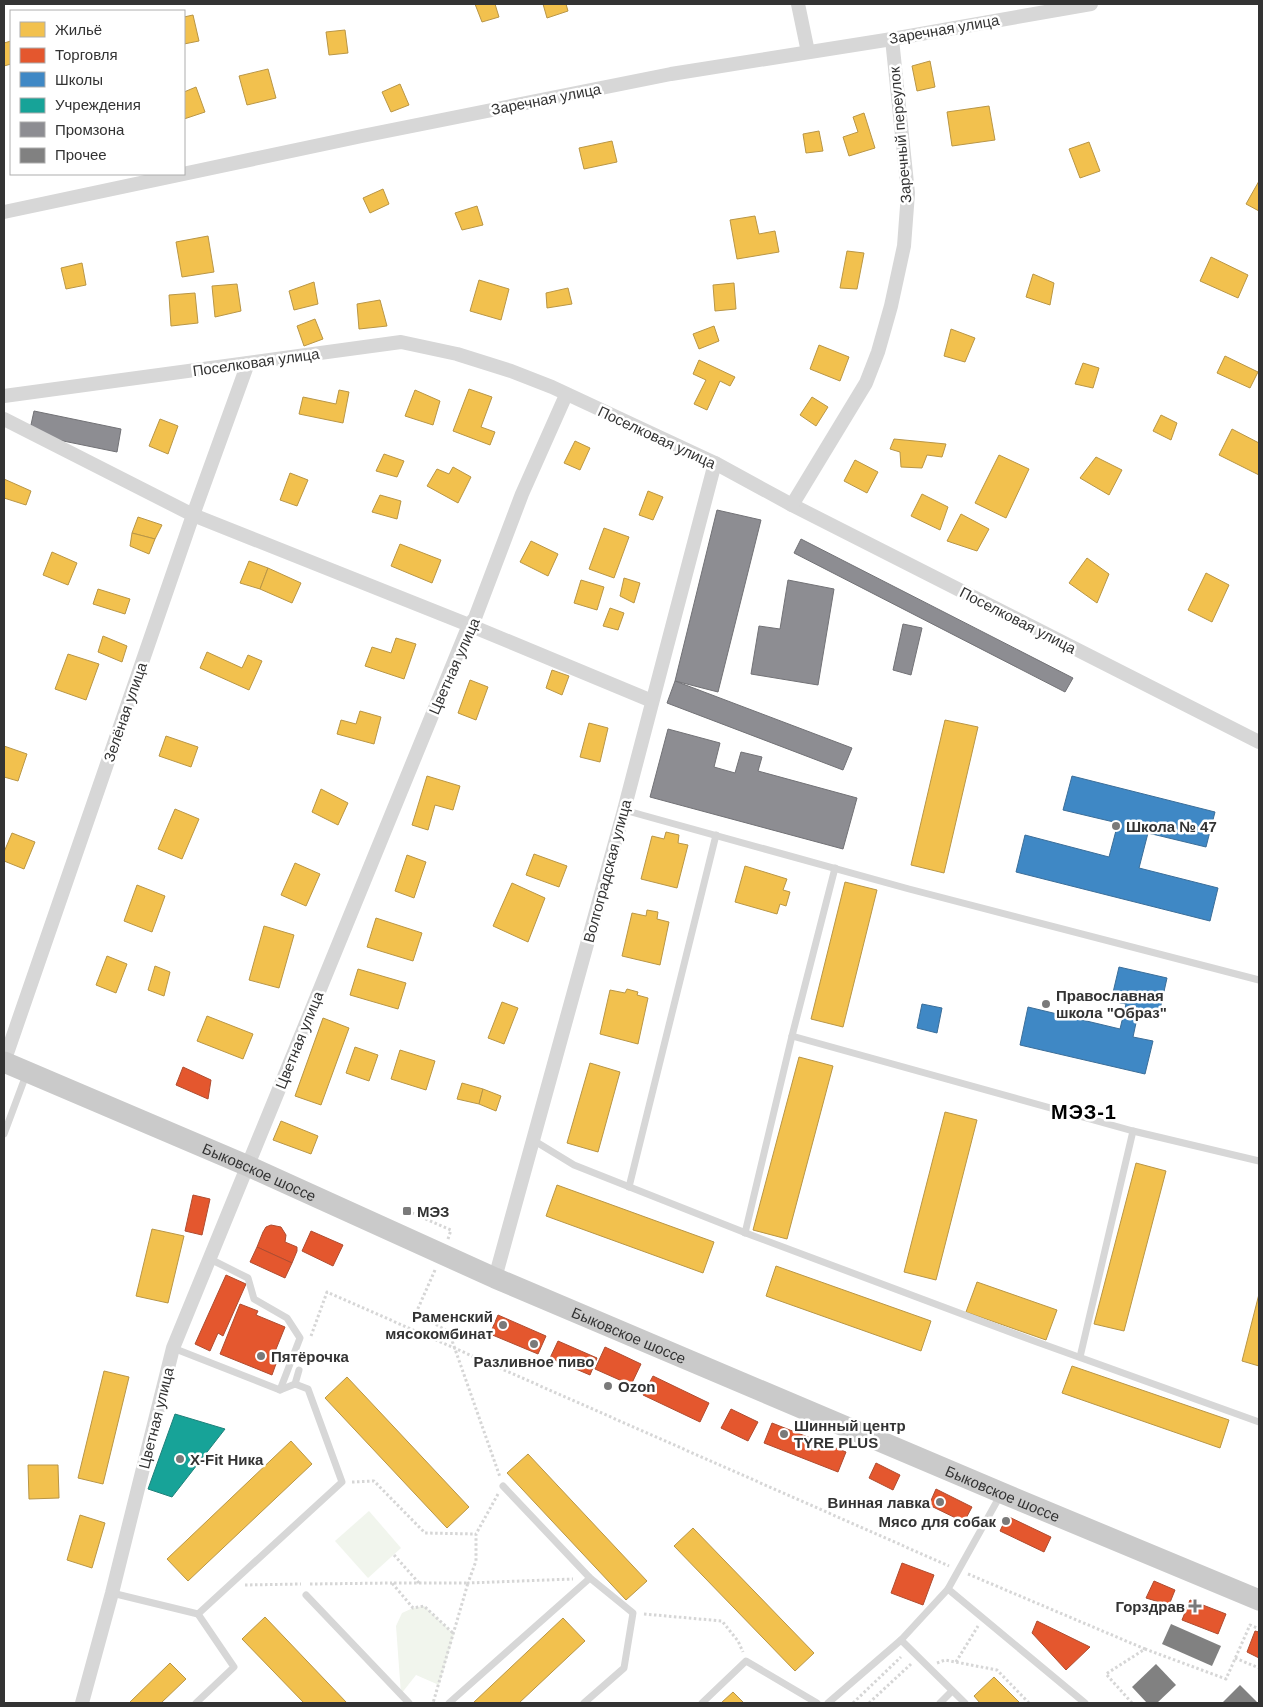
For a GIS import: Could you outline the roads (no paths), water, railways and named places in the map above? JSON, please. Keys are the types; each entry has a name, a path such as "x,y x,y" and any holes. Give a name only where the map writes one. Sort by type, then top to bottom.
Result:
{"main road":[{"name":"Быковское шоссе","path":"4,1062 248,1166 495,1278 1259,1600"}],"street":[{"path":"798,4 808,52"},
{"name":"Заречная улица","path":"185,174 633,82 892,39 1066,6 1091,4"},
{"name":"Заречный переулок","path":"792,505 866,382 878,352 891,306 904,246 908,193 892,39"},
{"name":"Заречная улица","path":"4,212 178,175"},
{"name":"Поселковая улица","path":"4,396 401,342 457,354 552,387 715,463 792,505 1259,742"},
{"name":"Зелёная улица","path":"4,1062 193,515 248,363"},
{"name":"Цветная улица","path":"82,1703 112,1593 173,1348 469,625 475,618 522,494 566,394"},
{"path":"4,419 193,515 469,625 652,701"},
{"name":"Волгоградская улица","path":"495,1278 624,810 715,463"}],"lane":[{"path":"624,810 1259,980"},
{"path":"629,1187 716,835"},
{"path":"745,1233 792,1036 835,868"},
{"path":"792,1036 1133,1130 1259,1161"},
{"path":"5,1129 27,1072"},
{"path":"1080,1357 1133,1130"},
{"path":"532,1140 574,1165 745,1233 1028,1339 1259,1422"},
{"path":"210,1259 248,1278 254,1299 287,1318 300,1338 280,1390"},
{"path":"173,1348 280,1390 295,1384 308,1389 342,1482 198,1614"},
{"path":"295,1384 299,1370"},
{"path":"503,1486 590,1578 633,1613 624,1668 584,1703"},
{"path":"828,1703 901,1640 948,1588 1002,1493"},
{"path":"449,1703 590,1578"},
{"path":"948,1588 1085,1703"},
{"path":"112,1593 198,1614 234,1667 196,1703"},
{"path":"306,1596 409,1703"},
{"path":"901,1640 964,1703"},
{"path":"702,1703 746,1661 817,1703"},
{"path":"940,1703 952,1691"}],"place":[{"name":"Школа № 47","path":"1116,826"},
{"name":"Православная школа \"Образ\"","path":"1046,1004"},
{"name":"МЭЗ","path":"407,1211"},
{"name":"Раменский мясокомбинат","path":"503,1325"},
{"name":"Разливное пиво","path":"534,1344"},
{"name":"Пятёрочка","path":"261,1356"},
{"name":"Ozon","path":"608,1386"},
{"name":"Шинный центр TYRE PLUS","path":"784,1434"},
{"name":"X-Fit Ника","path":"180,1459"},
{"name":"Винная лавка","path":"940,1502"},
{"name":"Мясо для собак","path":"1006,1521"},
{"name":"Горздрав","path":"1195,1606"}],"district":[{"name":"МЭЗ-1","path":"1084,1112"}]}
